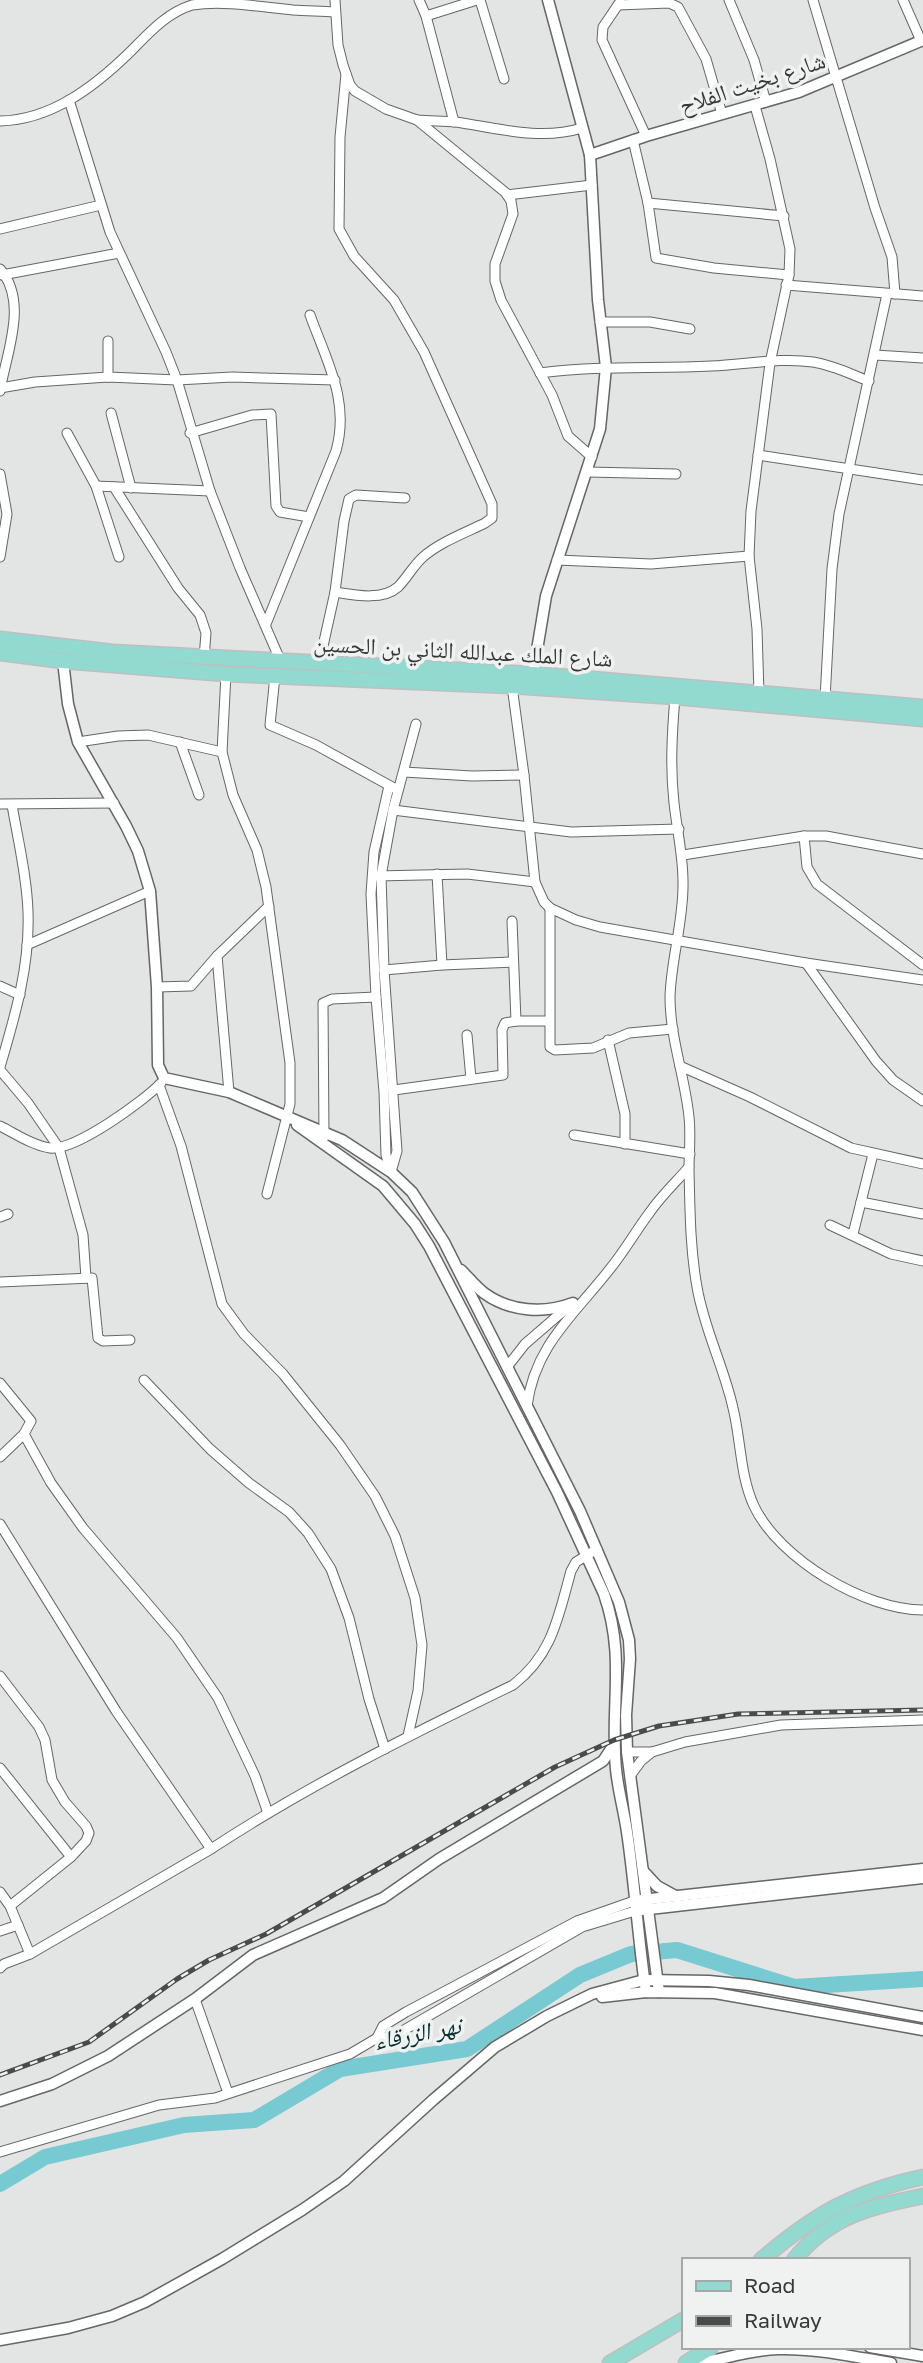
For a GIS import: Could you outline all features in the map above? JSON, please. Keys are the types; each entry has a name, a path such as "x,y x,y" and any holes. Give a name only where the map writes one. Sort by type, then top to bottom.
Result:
{"main road":[{"name":"شارع الملك عبدالله الثاني بن الحسين","path":"0,639 78,649 204,658 278,669 920,713"},
{"name":"شارع الملك عبدالله الثاني بن الحسين","path":"0,653 63,661 226,674 319,664 533,674 825,699 882,710"},
{"path":"763,2258 828,2209 876,2188 923,2177"},
{"path":"796,2258 815,2236 832,2224 855,2213 923,2196"},
{"path":"614,2362 682,2321"},
{"path":"686,2363 708,2349"}],"street":[{"path":"335,0 338,44 350,85 362,96 386,109 417,120 454,122 524,134 571,132 582,128"},
{"path":"419,0 426,16 454,122"},
{"path":"426,16 479,0 504,79"},
{"path":"533,674 542,615 557,560 588,472 603,415 606,367 600,322 590,155 548,0"},
{"path":"729,0 754,60 766,102"},
{"path":"813,0 892,257 891,294 850,467 834,555 825,699"},
{"path":"903,0 922,40"},
{"path":"0,121 21,120 69,100 104,76 162,21 194,5 250,2 294,10 335,12"},
{"path":"646,136 602,40 603,27 620,2 669,3 678,7 706,59 722,114"},
{"name":"شارع بخيت الفلاح","path":"590,155 646,136 755,106 836,78 922,40"},
{"path":"335,592 369,596 389,593 399,586 423,557 435,548 485,523 492,518 494,512 424,352 394,300 354,256 339,229 338,173 346,75"},
{"path":"69,100 119,253 152,319 177,380 210,491 240,568 266,624 278,669 270,725 316,745 394,788"},
{"path":"755,106 790,249 789,275 770,363 751,511 749,556 757,629 760,694"},
{"path":"417,120 511,201 513,214 495,264 495,281 501,300 552,395 568,436 592,457"},
{"path":"633,140 658,260 789,275"},
{"path":"507,195 592,186"},
{"path":"648,204 784,216"},
{"path":"0,229 102,205"},
{"path":"119,253 2,273 10,286 14,314 0,390 35,382 108,377 335,380"},
{"path":"786,285 923,296"},
{"path":"266,624 341,434 341,401 310,315"},
{"path":"600,322 650,322 690,329"},
{"path":"108,341 108,377"},
{"path":"875,355 923,358"},
{"path":"540,373 606,367 812,362 834,367 869,381"},
{"path":"191,433 226,421 265,412 271,414 275,506 280,512 309,517"},
{"path":"111,413 131,488"},
{"path":"67,433 96,486 119,557"},
{"path":"758,454 923,480"},
{"path":"588,472 676,474"},
{"path":"0,474 4,513 0,556"},
{"path":"96,486 210,491"},
{"path":"114,487 178,588 200,615 206,633 204,658"},
{"path":"319,664 335,592 349,499 356,495 405,498"},
{"path":"557,560 651,564 749,556"},
{"path":"63,661 71,720 78,743 114,803 138,851 150,891 158,987 158,1065 222,1304 244,1334 283,1374 340,1445 375,1496 395,1536 415,1598 422,1645 418,1690 408,1737"},
{"path":"226,674 222,752 233,795 257,850 269,905 290,1063 291,1099 284,1115 267,1195"},
{"path":"512,686 535,883 550,908 576,920 600,926 806,963 923,980"},
{"path":"675,697 671,749 673,792 683,856 683,885 670,999 689,1116 691,1241 697,1287 734,1409 744,1475 754,1506 767,1528 801,1562 874,1601 898,1608 923,1610"},
{"path":"383,1186 391,1172 397,1151 374,852 394,788 404,772 415,724"},
{"path":"78,743 135,734 158,736 222,752"},
{"path":"180,743 199,795"},
{"path":"404,772 524,775"},
{"path":"391,1172 386,1155 376,997 376,876 393,810 394,788"},
{"path":"0,804 114,803"},
{"path":"0,1087 20,995 27,945 27,899 12,805"},
{"path":"393,810 594,833 679,829"},
{"path":"683,856 804,836 846,838 923,854"},
{"path":"804,836 807,867 817,884 923,965"},
{"path":"437,874 442,965"},
{"path":"376,876 484,875 535,883"},
{"path":"27,945 150,891"},
{"path":"158,987 191,986 269,905"},
{"path":"550,908 548,1044 555,1050 593,1048 629,1033 673,1029"},
{"path":"512,920 516,1021"},
{"path":"217,956 229,1092"},
{"path":"384,970 513,962"},
{"path":"806,963 876,1061 894,1080 923,1101"},
{"path":"0,986 20,995"},
{"path":"376,997 332,999 323,1003 324,1137 383,1186 415,1224 592,1551"},
{"path":"394,1090 503,1075 502,1030 505,1023 550,1021"},
{"path":"467,1035 471,1079"},
{"path":"608,1040 625,1114 625,1144"},
{"path":"680,1066 750,1097 833,1140 873,1154 923,1164"},
{"path":"2,1071 59,1148 83,1235 86,1278"},
{"path":"0,1126 31,1142 59,1148 96,1132 162,1082 229,1092 284,1115 324,1137 365,1153 391,1172 419,1202 453,1261 527,1406 592,1551 607,1602 614,1630 618,1673 620,1740 616,1770 627,1833 646,1992"},
{"path":"573,1135 690,1154"},
{"path":"853,1234 873,1154"},
{"path":"527,1406 536,1366 588,1294 616,1262 651,1210 689,1167"},
{"path":"861,1202 923,1214"},
{"path":"830,1225 891,1254 923,1261"},
{"path":"453,1261 483,1293 515,1308 560,1308 573,1303"},
{"path":"0,1282 92,1278 98,1338 103,1341 130,1340"},
{"path":"498,1379 525,1344 573,1303 588,1294"},
{"path":"144,1380 210,1449 249,1483 289,1512 308,1534 331,1569 349,1618 369,1699 385,1749"},
{"path":"0,1383 30,1419 24,1434 0,1457"},
{"path":"24,1434 51,1483 83,1528 171,1630 218,1698 268,1813"},
{"path":"0,1524 116,1711 211,1849"},
{"path":"0,1968 30,1954 268,1813 385,1749 513,1685 546,1649 554,1632 571,1571 576,1562 592,1551"},
{"path":"0,1675 39,1727 45,1740 52,1780 65,1802 88,1829 86,1841 71,1857 10,1906"},
{"path":"627,1752 652,1752 685,1742 781,1726 923,1720"},
{"path":"620,1740 627,1752 659,1992"},
{"path":"0,2101 36,2091 90,2066 195,1999 253,1955 383,1898 439,1859 598,1764 620,1740"},
{"path":"630,1776 641,1760 652,1752"},
{"path":"598,1764 616,1770"},
{"path":"0,1768 71,1857"},
{"path":"650,1929 661,1914 676,1902 923,1869"},
{"path":"644,1872 676,1902"},
{"path":"377,2038 383,2026 393,2020 577,1921 648,1904 923,1878"},
{"path":"0,1892 10,1906 30,1954"},
{"path":"0,2152 159,2105 208,2099 350,2054 377,2038 391,2037 582,1927 635,1906"},
{"path":"0,1931 18,1925"},
{"path":"0,2340 68,2328 112,2316 145,2302 210,2266 344,2181 495,2047 547,2016 601,1991 657,1979 726,1982 923,2017"},
{"path":"579,2001 646,1992 715,1993 923,2030"},
{"path":"195,1999 228,2093"},
{"path":"393,2020 400,2032"},
{"path":"703,2363 739,2354 787,2349 891,2363"},
{"path":"882,2349 923,2356"}],"waterway":[{"name":"نهر الزرقاء","path":"0,2184 45,2157 184,2125 254,2120 340,2069 467,2049 580,1975 631,1954 677,1950 794,1987 923,1979"}],"railway":[{"path":"0,2075 89,2042 177,1979 209,1960 266,1934 555,1767 614,1740 659,1726 738,1714 923,1710"}]}
